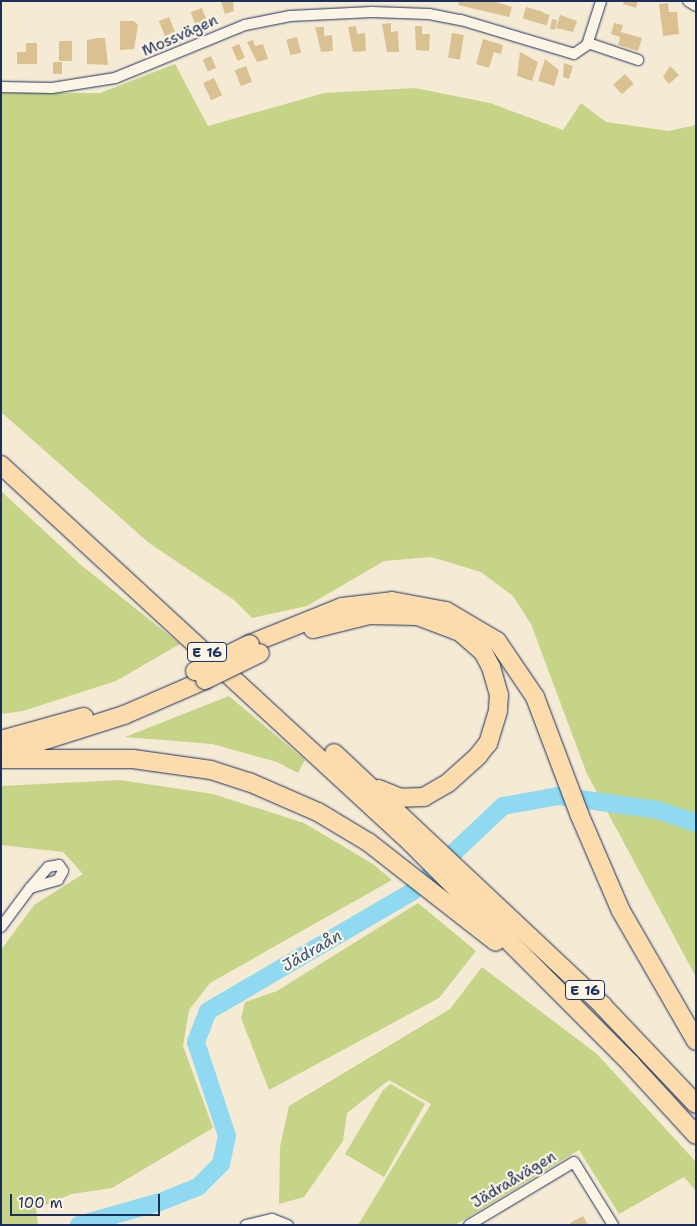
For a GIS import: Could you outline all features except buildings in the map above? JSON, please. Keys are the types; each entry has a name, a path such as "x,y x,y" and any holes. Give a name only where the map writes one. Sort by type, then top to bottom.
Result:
{"highway":[{"name":"E 16","path":"1,451 362,779 417,840 457,890 588,1021 696,1135"},
{"name":"E 16","path":"1,464 417,840"},
{"path":"1,754 116,718 255,649 318,614 368,602 422,604 446,611 483,631 508,653 535,697 580,816 626,919 696,1041"},
{"path":"255,649 329,624 394,614 442,623 460,632 483,652 499,695 495,726 478,756 448,783 413,799 383,792 362,779"},
{"path":"1,740 118,705 200,676"},
{"path":"1,759 124,758 211,770 289,797 344,826 391,858 457,890"},
{"name":"E 16","path":"457,890 603,1006 696,1104"}],"street":[{"path":"601,1 588,43 638,60"},
{"path":"688,1 696,6"},
{"name":"Mossvägen","path":"1,87 52,88 91,84 137,71 245,25 290,16 372,7 461,20 569,54 580,52 588,43"},
{"path":"1,927 30,888"},
{"name":"Jädraåvägen","path":"469,1225 574,1162 613,1225"},
{"path":"246,1225 272,1219 288,1225"}],"green space":[{"path":"175,64 208,126 324,93 415,88 490,103 563,130 581,103 606,122 669,131 696,125 696,977 587,774 531,624 513,596 481,572 431,557 384,561 307,606 252,618 234,600 149,543 1,412 1,93 100,93"},
{"path":"1,491 81,565 180,644 116,681 23,711 1,714"},
{"path":"229,696 305,760 298,773 277,762 212,744 125,737"},
{"path":"120,780 213,794 304,823 373,864 392,880 210,983 189,1010 183,1046 213,1128 112,1188 72,1194 36,1209 38,1225 1,1225 1,950 34,905 83,874 63,852 1,845 1,786"},
{"path":"418,903 476,951 439,998 269,1090 241,1018 245,1002 277,991"},
{"path":"482,967 597,1054 696,1162 696,1191 684,1177 619,1214 579,1150 455,1225 358,1225 431,1104 389,1080 347,1113 343,1141 304,1197 279,1204 280,1147 289,1106 450,1009"},
{"path":"391,1084 425,1104 384,1177 345,1154 383,1090"}],"waterway":[{"name":"Jädraån","path":"79,1225 160,1202 198,1187 221,1164 227,1136 196,1042 208,1011 412,892 503,806 558,796 657,810 696,823"}]}
